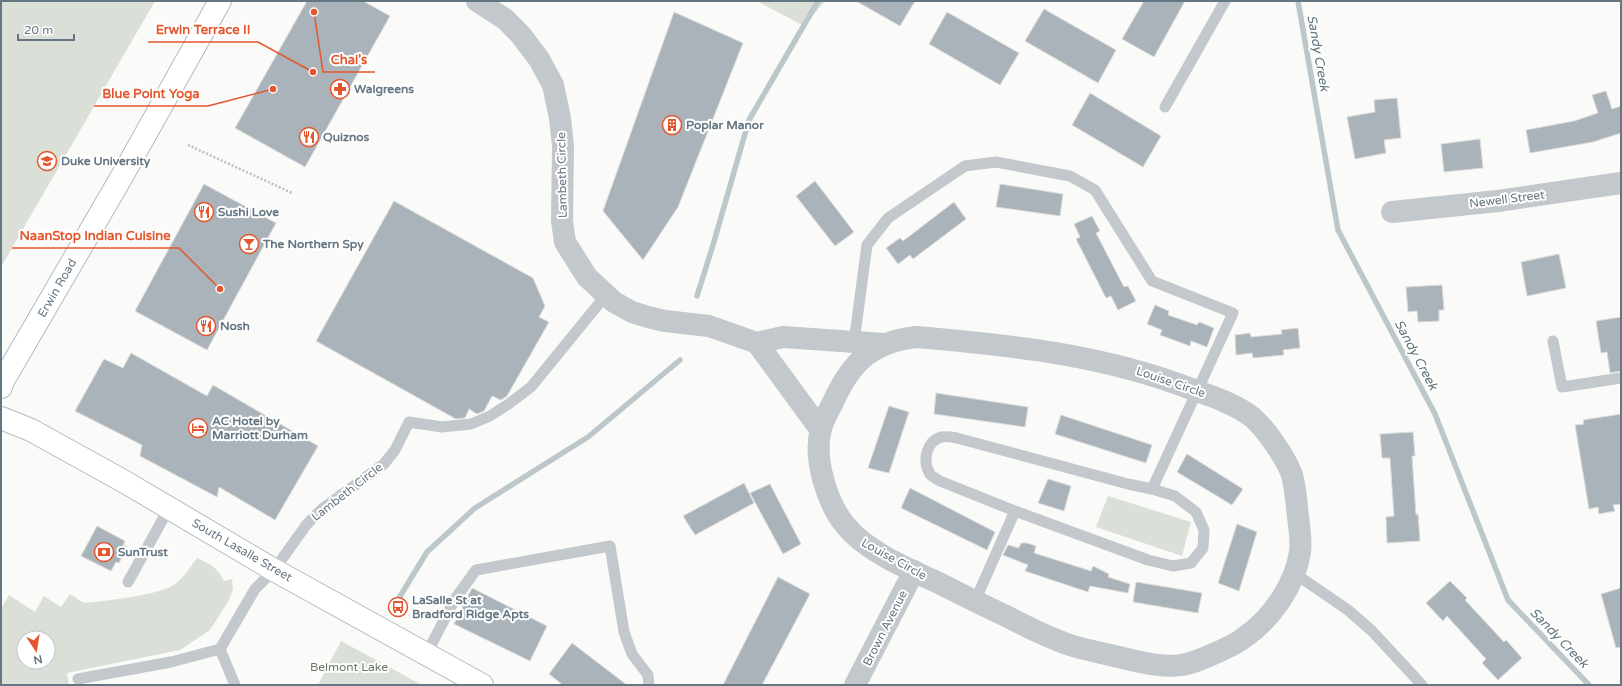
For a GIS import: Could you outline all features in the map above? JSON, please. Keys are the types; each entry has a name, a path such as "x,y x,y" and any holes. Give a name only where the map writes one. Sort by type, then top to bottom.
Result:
{"street":[{"name":"Erwin Road","path":"1,387 3,381 121,178 220,1"},
{"name":"Lambeth Circle","path":"477,1 504,20 520,34 539,59 553,86 560,118 563,146 561,203 565,242 587,278 614,302 632,312 665,322 709,326 757,343"},
{"name":"Newell Street","path":"1392,212 1498,201 1621,183"},
{"path":"820,429 757,343 783,337 884,344"},
{"name":"Louise Circle","path":"916,337 992,344 1035,350 1140,371 1162,377 1198,391 1235,407 1252,417 1263,429 1288,467 1295,487 1300,552 1294,574 1288,588 1274,609 1258,627 1242,639 1224,649 1201,660 1182,665 1158,665 1072,645 1038,632 914,571 882,554 856,537 843,523 824,485 819,456 820,429 842,383 853,367 862,359 884,344 898,339 916,337"},
{"name":"South Lasalle Street","path":"1,418 31,430 125,482 274,570 482,685"},
{"name":"Brown Avenue","path":"855,685 914,571"}],"lane":[{"path":"1165,107 1225,1"},
{"path":"854,342 867,246 888,218 965,166 996,162 1070,176 1095,190 1152,282 1233,313 1152,489"},
{"name":"Lambeth Circle","path":"274,570 307,524 322,509 384,464 395,450 409,422 442,427 470,424 490,416 531,387 606,295"},
{"path":"1553,341 1562,387 1621,378"},
{"path":"943,436 957,438 1175,496 1196,512 1204,530 1203,548 1191,563 1173,566 1148,560 1016,511 940,481 931,475 926,466 926,454 934,440 943,436"},
{"path":"128,582 170,508"},
{"path":"975,601 1016,511"},
{"path":"426,653 455,599 476,570 610,546 624,632 632,654 648,675 649,685"},
{"path":"78,679 171,662 220,650 255,588 274,570"},
{"path":"1294,574 1353,614 1372,631 1422,685"},
{"path":"220,650 235,685"}],"path":[{"path":"188,145 292,193"}],"green space":[{"name":"Duke University","path":"1,1 155,1 1,267"},
{"path":"757,1 825,1 804,26"},
{"path":"1108,496 1191,522 1182,556 1096,527"},
{"path":"197,558 216,569 224,581 232,579 233,589 229,600 210,630 180,650 67,673 69,685 1,685 1,609 9,595 35,612 44,596 61,607 70,594 84,603 132,597 168,588 185,575"},
{"name":"Belmont Lake","path":"341,641 422,685 318,685"}],"building":[{"path":"307,1 363,1 390,16 305,167 235,128"},
{"path":"856,1 915,1 900,26"},
{"path":"1144,1 1185,1 1154,57 1122,39"},
{"path":"1044,9 1116,50 1098,83 1025,41"},
{"name":"Poplar Manor","path":"674,12 743,43 678,207 643,260 603,211"},
{"path":"947,12 1019,53 1000,85 929,44"},
{"path":"1606,91 1612,109 1621,106 1621,133 1593,142 1530,153 1526,130 1574,121 1598,113 1592,95"},
{"path":"1090,93 1161,136 1143,167 1072,125"},
{"path":"1397,98 1401,138 1384,140 1386,153 1355,159 1347,117 1375,112 1374,100"},
{"path":"1480,139 1483,168 1444,172 1441,144"},
{"path":"815,181 854,232 835,246 796,196"},
{"path":"204,184 276,223 207,350 135,311"},
{"path":"1000,184 1063,194 1060,216 996,207"},
{"path":"394,201 533,278 545,306 539,317 549,322 507,396 501,400 492,396 484,411 477,414 469,409 465,418 456,419 316,341"},
{"path":"954,202 966,219 913,259 910,255 898,264 886,248 900,238 903,241"},
{"path":"1092,216 1100,231 1096,233 1124,287 1128,286 1136,301 1118,310 1111,296 1106,298 1076,239 1080,237 1074,224"},
{"path":"1559,254 1566,288 1527,296 1521,262"},
{"path":"1442,285 1444,310 1439,310 1439,321 1418,322 1417,311 1408,312 1406,287"},
{"path":"1155,305 1169,311 1168,315 1197,325 1199,322 1214,328 1207,347 1191,341 1190,346 1160,335 1162,330 1147,324"},
{"path":"1621,317 1621,371 1610,373 1607,352 1601,353 1596,321"},
{"path":"1298,328 1300,348 1283,350 1284,355 1253,358 1252,353 1236,355 1235,335 1250,333 1251,337 1282,334 1281,330"},
{"name":"AC Hotel by Marriott Durham","path":"131,353 207,396 213,385 318,446 275,520 219,487 217,497 140,456 142,445 75,411 104,359 123,368"},
{"path":"936,393 1028,407 1025,427 934,414"},
{"path":"889,406 909,412 889,473 868,468"},
{"path":"1621,414 1621,504 1613,505 1615,511 1599,514 1598,507 1589,509 1575,425 1584,424 1583,420"},
{"path":"1061,415 1152,445 1146,463 1055,434"},
{"path":"1413,432 1415,456 1412,456 1416,515 1418,514 1420,541 1387,543 1386,517 1394,516 1390,458 1382,458 1380,434"},
{"path":"1187,454 1243,489 1232,505 1177,472"},
{"path":"1048,479 1071,486 1064,511 1038,503"},
{"path":"744,483 754,503 695,535 683,516"},
{"path":"770,484 801,544 783,554 750,493"},
{"path":"910,488 995,532 987,550 901,508"},
{"path":"1237,524 1257,532 1239,591 1218,583"},
{"name":"SunTrust","path":"97,526 125,541 123,545 127,547 119,563 116,562 111,571 81,556"},
{"path":"1021,543 1036,546 1034,553 1091,571 1093,566 1109,574 1108,577 1130,584 1128,593 1090,586 1088,592 1025,571 1028,565 1003,555 1008,545 1019,548"},
{"path":"778,577 810,594 762,685 723,685"},
{"path":"1450,581 1467,598 1465,600 1504,642 1506,640 1522,658 1498,680 1482,663 1486,659 1447,616 1443,621 1426,603"},
{"path":"1136,582 1202,593 1198,613 1133,602"},
{"path":"472,588 547,626 530,661 454,624"},
{"path":"1621,588 1621,647 1616,648 1601,594"},
{"path":"572,643 627,685 563,685 549,674"}],"waterway":[{"path":"697,296 749,120 818,1"},
{"name":"Sandy Creek","path":"1298,1 1338,230 1435,414 1508,600 1589,685"},
{"path":"399,598 427,552 475,508 588,437 680,360"}],"place":[{"name":"Chai's","path":"314,12"},
{"name":"Erwin Terrace II","path":"313,72"},
{"name":"Blue Point Yoga","path":"273,89"},
{"name":"Walgreens","path":"340,89"},
{"name":"Poplar Manor","path":"672,125"},
{"name":"Quiznos","path":"309,137"},
{"name":"Duke University","path":"47,161"},
{"name":"Sushi Love","path":"204,212"},
{"name":"The Northern Spy","path":"249,244"},
{"name":"NaanStop Indian Cuisine","path":"220,289"},
{"name":"Nosh","path":"206,326"},
{"name":"AC Hotel by Marriott Durham","path":"198,428"},
{"name":"SunTrust","path":"104,552"},
{"name":"LaSalle St at Bradford Ridge Apts","path":"398,607"}]}
